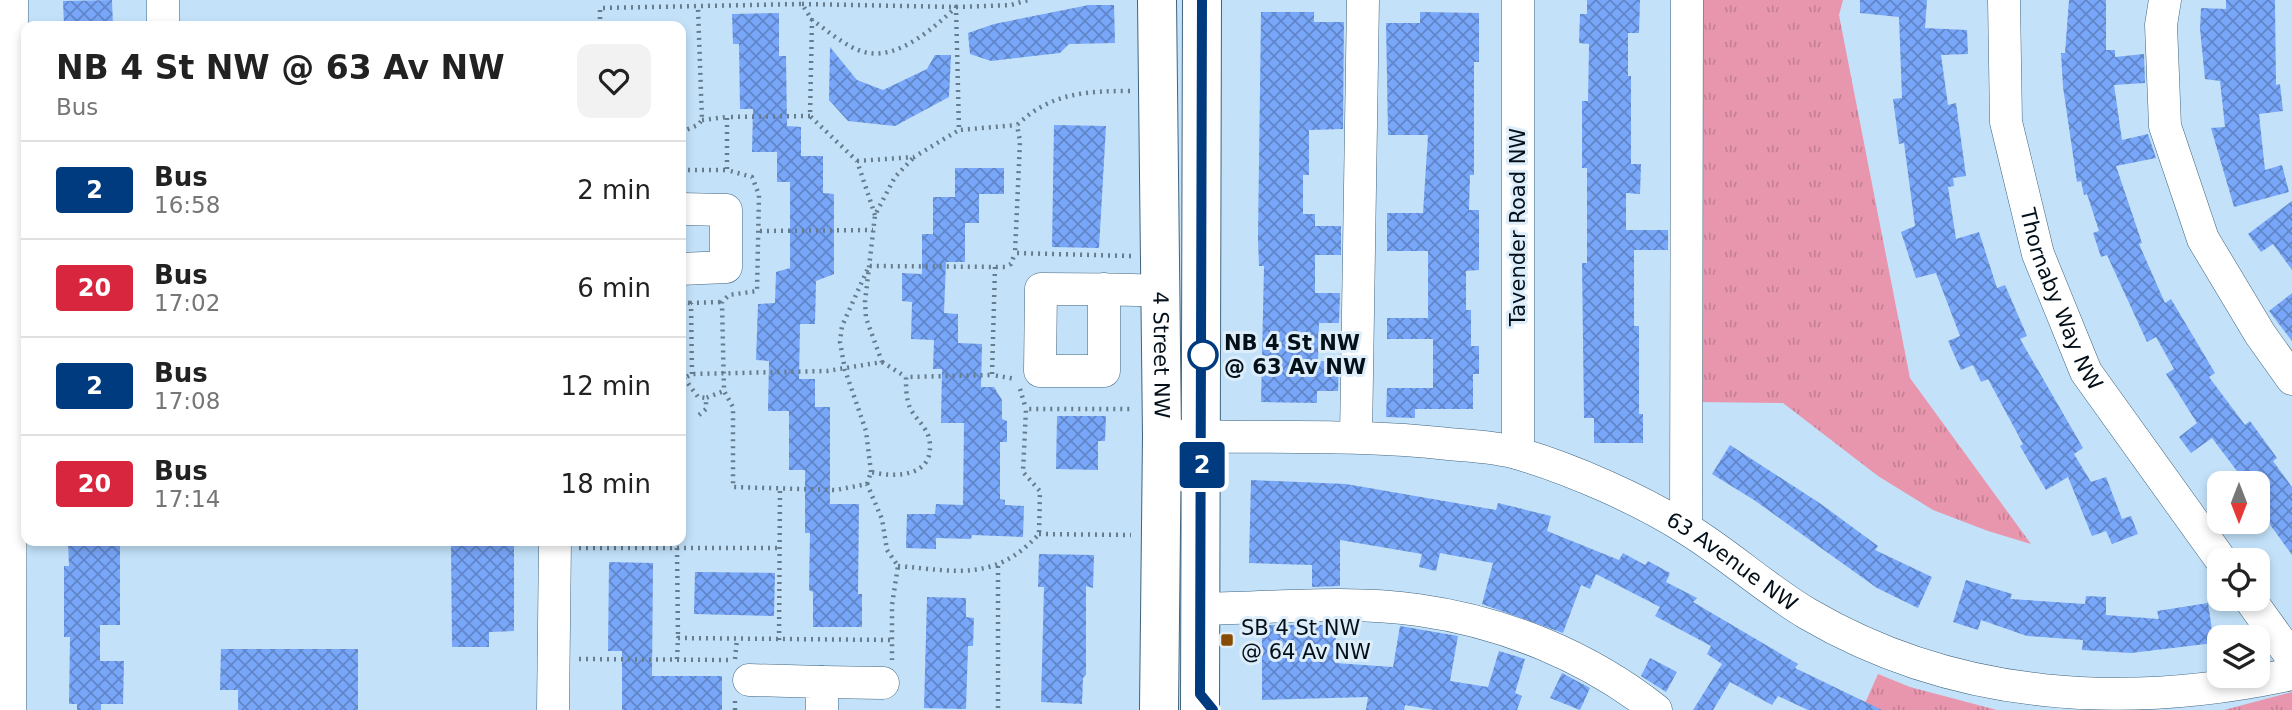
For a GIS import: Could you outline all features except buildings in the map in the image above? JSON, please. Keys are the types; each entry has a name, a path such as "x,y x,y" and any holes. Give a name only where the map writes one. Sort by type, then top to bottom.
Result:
{"main road":[{"name":"4 Street NW","path":"1157,0 1162,436 1159,710"},
{"name":"4 Street NW","path":"1202,0 1203,437 1200,609 1205,705"}],"street":[{"path":"10,710 12,0"},
{"path":"163,0 163,21"},
{"path":"1356,437 1363,0"},
{"name":"Tavender Road NW","path":"1518,0 1518,453"},
{"path":"1686,528 1687,0"},
{"name":"Thornaby Way NW","path":"2004,0 2006,122 2038,254 2086,372 2212,548"},
{"path":"2165,0 2161,25 2165,126 2173,151 2203,239 2260,334 2292,379"},
{"path":"686,209 726,210 726,267 686,269"},
{"path":"1104,289 1161,291"},
{"name":"63 Avenue NW","path":"1162,436 1408,439 1518,453 1605,487 1686,528 1808,614 1882,650 1972,684 2052,698 2111,702 2187,698 2247,688 2292,674"},
{"path":"553,710 564,546"},
{"path":"1200,609 1340,606 1417,610 1483,623 1546,644 1587,664 1656,710"},
{"path":"2258,611 2292,659"},
{"path":"742,670 822,696 888,673"}],"path":[{"path":"600,21 600,8 802,4 956,7 1011,5 1028,0"},
{"path":"802,4 812,20 855,49 879,54 893,51 913,40 937,25 956,7"},
{"path":"956,7 959,130"},
{"path":"698,8 702,120"},
{"path":"812,20 810,116 857,161 875,215"},
{"path":"898,566 965,571 998,566 1021,554 1039,534 1040,491 1023,472 1026,409 1017,379 992,376 906,377 882,362 866,318 875,215 895,177 914,157 959,130 1017,125 1055,98 1094,91 1131,91"},
{"path":"686,131 702,120 727,117"},
{"path":"869,265 995,267 1011,264 1015,253 1020,141 1017,125"},
{"path":"857,161 914,157"},
{"path":"686,170 727,170"},
{"path":"760,231 873,230"},
{"path":"1015,253 1131,256"},
{"path":"869,265 842,326 840,342 845,370 860,409 870,472 867,484 882,519 887,550 898,566 892,605 888,673"},
{"path":"992,376 995,267"},
{"path":"686,302 722,302"},
{"path":"691,303 692,374"},
{"path":"686,377 692,374 724,372 845,370 882,362"},
{"path":"724,372 724,391 733,407 733,487 836,490 867,484"},
{"path":"870,472 897,476 912,474 922,468 926,460 929,438 907,401 906,377"},
{"path":"686,384 698,397 706,398 724,391"},
{"path":"699,415 706,409 706,398"},
{"path":"1026,409 1131,409"},
{"path":"779,640 780,488"},
{"path":"1039,534 1131,535"},
{"path":"620,546 779,548"},
{"path":"677,548 677,659"},
{"path":"998,566 998,710"},
{"path":"678,638 892,640"},
{"path":"573,659 677,659 742,670"}],"green space":[{"path":"1696,0 1843,0 1839,15 1910,378 2031,544 1933,510 1878,476 1783,403 1698,402"},
{"path":"1878,674 1910,687 1997,710 1862,710"},
{"path":"2292,692 2292,710 2224,710"}],"bus line":[{"name":"2","path":"1202,0 1203,437 1200,694 1213,710"}],"place":[{"name":"NB 4 St NW @ 63 Av NW","path":"1203,355"},
{"name":"SB 4 St NW @ 64 Av NW","path":"1227,640"}]}
